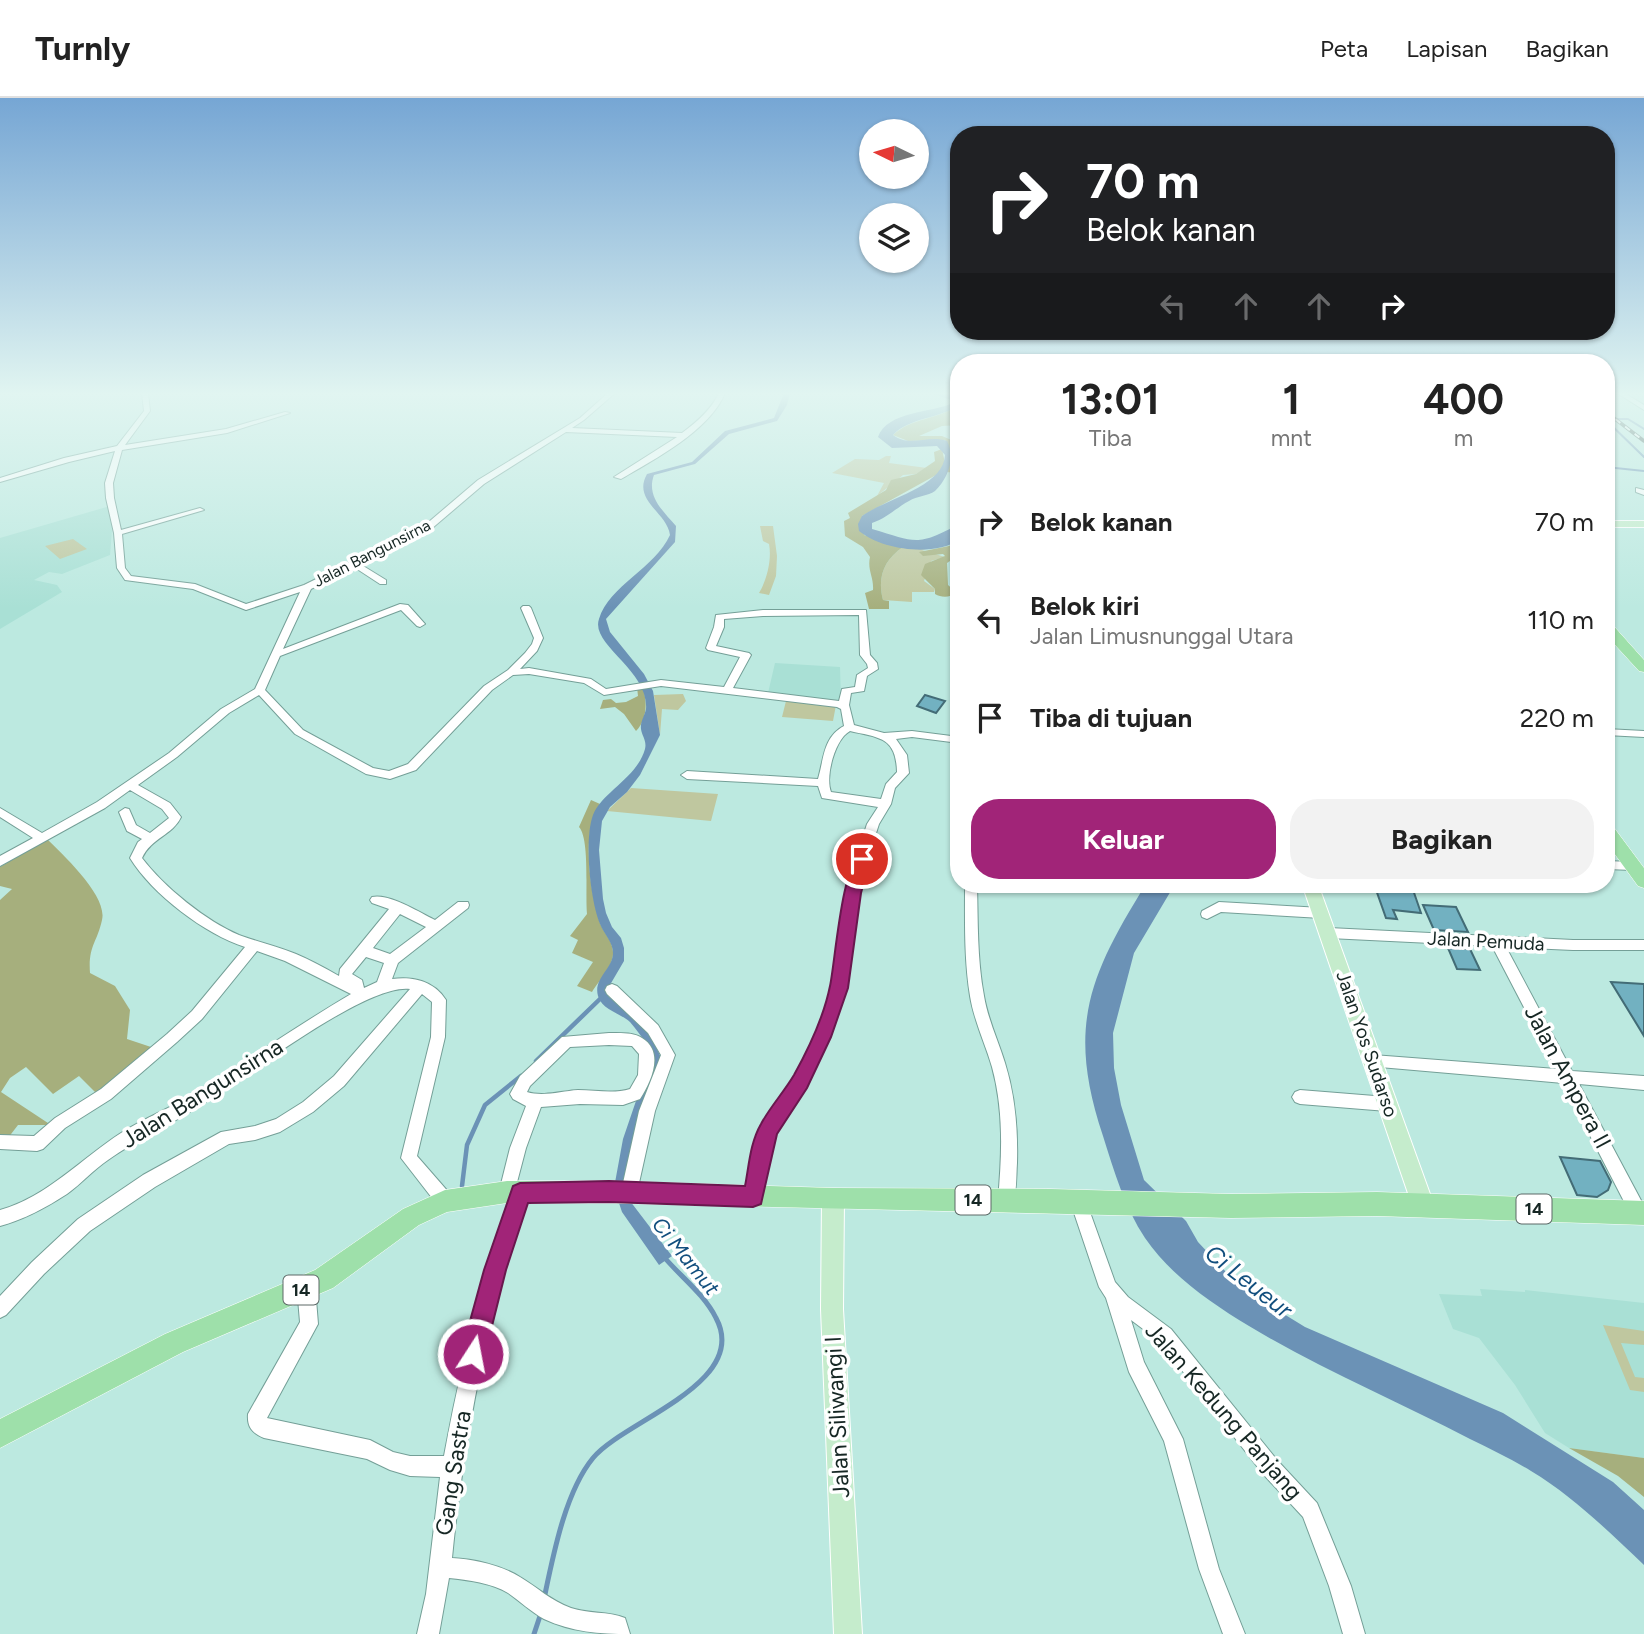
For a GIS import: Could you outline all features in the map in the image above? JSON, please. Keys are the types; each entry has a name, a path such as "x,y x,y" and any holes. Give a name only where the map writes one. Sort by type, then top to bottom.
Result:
{"highway":[{"path":"1615,636 1644,668"},
{"path":"1615,842 1644,881"},
{"name":"14","path":"0,1434 174,1343 324,1279 411,1217 445,1201 467,1196 514,1192 619,1192 833,1199 1078,1201 1187,1205 1423,1205 1642,1213"}],"main road":[{"path":"1615,524 1644,524"},
{"name":"Jalan Yos Sudarso","path":"1313,893 1423,1205"},
{"name":"Jalan Siliwangi I","path":"833,1199 832,1309 848,1634"}],"street":[{"path":"0,480 51,465"},
{"path":"114,465 109,483 121,569 128,578 190,586 246,607 307,587"},
{"name":"Jalan Bangunsirna","path":"259,691 307,587 420,532 481,482 509,465"},
{"path":"618,477 642,465"},
{"path":"118,533 200,510"},
{"path":"354,564 383,582"},
{"path":"278,654 400,607 405,607 421,624"},
{"path":"0,862 84,815 130,785 173,755 225,711 259,691 265,694 299,732 370,771 390,775 412,767 488,688 529,657 538,643 539,631 526,607"},
{"path":"727,691 746,655 711,648 719,627 719,617 763,613 863,612 865,655 872,663 873,669 862,675 859,681 860,689 845,692 844,705 849,727"},
{"path":"511,672 529,671 587,681 604,692 645,685 820,700 844,705"},
{"path":"885,804 826,795 822,783 831,744 839,732 849,727 884,736 903,733 950,739"},
{"path":"1615,733 1644,734"},
{"path":"753,1197 768,1130 800,1082 822,1037 839,988 853,893 873,824 885,804 890,787 903,773 904,764 898,747 884,736"},
{"path":"687,775 822,783"},
{"path":"130,785 166,806 175,817 140,847 136,855 144,869 183,905 233,938 290,957 372,990"},
{"path":"0,812 42,838"},
{"path":"125,812 131,828 151,839"},
{"path":"1615,865 1633,866"},
{"path":"971,893 970,930 981,1014 1000,1071 1010,1123 1011,1154 1006,1200"},
{"path":"376,900 398,907 436,926"},
{"path":"372,990 392,960 463,905"},
{"path":"372,990 345,976 345,973 398,907"},
{"path":"1207,914 1219,907 1321,913"},
{"name":"Jalan Pemuda","path":"1329,933 1644,945"},
{"name":"Jalan Ampera II","path":"1496,941 1642,1213"},
{"path":"0,1142 37,1144 60,1122 106,1094 197,1014 255,945"},
{"path":"362,950 392,960"},
{"name":"Jalan Bangunsirna","path":"0,1218 15,1214 61,1188 130,1136 192,1103 302,1030 372,990 408,982 421,986"},
{"path":"0,1309 38,1268 85,1225 149,1181 228,1137 255,1133 280,1125 308,1107 339,1081 421,986 439,1000 438,1037 409,1158 445,1201"},
{"path":"612,990 653,1029 668,1055 619,1192"},
{"path":"634,1040 643,1048 647,1063 646,1076 635,1094 623,1098 580,1097 536,1101 521,1097 518,1090 567,1041 634,1040"},
{"path":"1373,1061 1644,1083"},
{"path":"1300,1097 1387,1104"},
{"path":"514,1192 518,1148 536,1101"},
{"name":"Gang Sastra","path":"428,1634 452,1465 479,1323 514,1192"},
{"name":"Jalan Kedung Panjang","path":"1078,1201 1096,1257 1112,1292 1122,1303 1164,1335 1270,1467 1310,1510 1336,1576 1354,1634"},
{"path":"306,1287 309,1324 258,1414 257,1422 264,1428 370,1450 385,1460 408,1467 424,1469 452,1465"},
{"path":"1112,1292 1136,1365 1173,1439 1209,1569 1234,1634"},
{"path":"439,1567 464,1569 511,1583 542,1605 574,1619 617,1626 619,1634"}],"shaded area":[{"path":"846,465 902,465 927,468 916,474 903,475 877,496 884,483 832,473"},
{"path":"930,465 944,465 938,474 862,516 864,535 903,547 887,563 882,577 881,592 883,600 889,601 889,609 869,609 865,593 873,590 870,557 863,547 845,536 844,521 850,518 848,513 886,490 891,480 916,474"},
{"path":"110,506 110,555 62,574 49,572 34,580 57,585 62,592 0,629 0,538"},
{"path":"760,526 773,526 777,556 776,576 769,595 759,593 770,556 769,544 763,541"},
{"path":"73,539 87,549 60,559 45,546"},
{"path":"949,546 950,561 947,563 950,596 943,597 935,594 935,589 921,575 925,564 945,556 923,556 919,552"},
{"path":"903,547 926,549 922,550 945,557 931,561 924,581 935,589 934,592 912,592 912,602 883,600 881,584 884,570 891,558"},
{"path":"775,663 840,667 841,701 768,693"},
{"path":"642,686 645,710 640,727 636,731 624,714 615,707 600,709 603,700 626,702 638,696 637,687"},
{"path":"683,694 686,701 678,710 662,709 660,735 654,695"},
{"path":"786,701 836,705 833,721 782,717"},
{"path":"631,788 718,794 711,821 607,811"},
{"path":"591,800 600,804 591,829 590,877 599,920 612,945 613,954 608,969 592,992 577,986 593,962 572,953 578,940 570,936 587,914 585,843 579,827"},
{"path":"47,839 83,876 102,910 100,928 90,957 90,973 115,986 130,1010 127,1039 154,1048 97,1094 79,1076 53,1094 26,1067 10,1078 1,1092 51,1125 18,1125 8,1138 0,1138 0,900 12,889 0,886 0,867"},
{"path":"1480,1289 1525,1290 1644,1303 1644,1458 1569,1448 1545,1433 1515,1385 1479,1338 1453,1329 1439,1294 1482,1296"},
{"path":"1603,1325 1644,1331 1644,1345 1621,1343 1635,1377 1644,1378 1644,1392 1630,1390"},
{"path":"1569,1448 1644,1458 1644,1497 1618,1476"}],"water":[{"path":"682,465 692,465 654,475 652,490 661,509 676,526 675,542 606,619 610,632 644,674 653,691 660,735 640,775 627,792 610,807 602,821 599,850 606,913 624,948 624,961 607,990 608,996 649,1031 662,1060 627,1197 672,1256 659,1265 622,1212 614,1188 623,1139 637,1098 646,1043 630,1022 607,1008 598,996 598,984 613,953 612,945 596,913 589,854 590,826 597,807 635,768 645,749 641,726 646,709 644,695 639,682 603,639 599,619 612,597 654,557 670,535 668,527 644,492 647,474"},
{"path":"950,465 944,480 935,491 912,499 872,523 872,529 916,540 950,528 950,544 922,550 894,547 869,538 859,531 858,524 862,516 924,484 935,476 942,466"},
{"path":"1141,893 1170,893 1134,953 1113,1033 1114,1068 1121,1105 1144,1180 1186,1221 1198,1242 1240,1287 1305,1327 1503,1413 1613,1482 1644,1510 1644,1565 1604,1527 1547,1481 1501,1454 1303,1356 1249,1326 1192,1288 1155,1252 1138,1226 1116,1176 1092,1098 1086,1064 1085,1033 1089,1004 1097,976"}],"building":[{"path":"925,695 945,701 936,713 917,706"},
{"path":"1377,893 1414,893 1421,913 1393,910 1397,919 1386,918"},
{"path":"1423,905 1456,907 1468,932 1434,930"},
{"path":"1448,948 1470,949 1480,970 1457,969"},
{"path":"1611,982 1644,984 1644,1036"},
{"path":"1560,1157 1600,1161 1611,1182 1608,1190 1597,1197 1577,1195"}],"waterway":[{"path":"1615,468 1644,471"},
{"path":"536,1061 601,998"},
{"path":"462,1186 467,1145 485,1105 521,1076"},
{"name":"Ci Mamut","path":"544,1599 556,1544 568,1506 583,1472 593,1458 608,1444 679,1398 700,1381 716,1362 722,1341 716,1318 699,1293 664,1257"},
{"name":"Ci Mamut","path":"534,1634 541,1613"}],"route":[{"path":"473,1354 479,1323 520,1193 609,1192 753,1197 768,1130 800,1082 822,1037 839,988 853,893 862,859"}],"water label":[{"name":"Ci Leueur","path":"1249,1281"}]}
